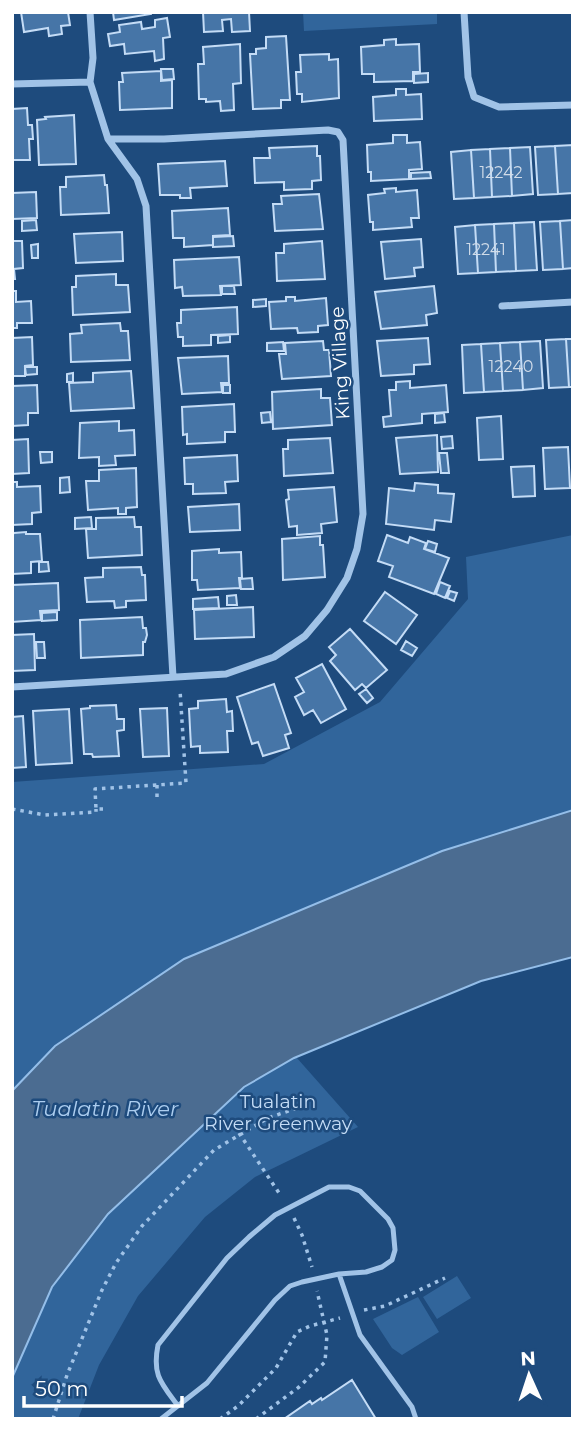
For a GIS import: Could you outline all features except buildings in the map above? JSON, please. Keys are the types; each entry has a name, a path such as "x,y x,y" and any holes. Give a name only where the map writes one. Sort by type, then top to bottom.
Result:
{"street":[{"path":"90,12 93,58 90,82 108,139 137,179 146,206 176,677"},
{"path":"464,12 468,77 474,97 499,107 573,105"},
{"path":"12,84 90,82"},
{"name":"King Village","path":"12,687 226,674 274,657 305,636 327,610 348,578 357,549 363,514 343,140 338,132 328,130 164,139 108,139"},
{"path":"502,306 573,302"}],"lane":[{"path":"161,1419 178,1406 207,1383 275,1300 290,1286 339,1274 382,1268 392,1260 396,1240 393,1228 388,1219 360,1191 349,1187 329,1187 275,1215 227,1258 158,1345 156,1373 178,1406"},
{"path":"339,1274 367,1348 412,1407 416,1419"}],"path":[{"path":"12,809 45,815 96,812 95,789 186,783 176,677"},
{"path":"157,785 157,798"},
{"path":"96,809 103,809"},
{"path":"53,1419 67,1375 102,1290 116,1263 142,1226 214,1150 268,1118 303,1106"},
{"path":"239,1133 289,1208 302,1235 327,1335 325,1362 299,1387 256,1419"},
{"path":"220,1419 276,1368 297,1332 352,1313 385,1306 445,1278"}],"green space":[{"path":"303,12 437,12 437,24 304,31"},
{"path":"573,535 573,810 442,851 349,892 55,1046 12,1091 12,782 264,764 380,702 468,599 466,557"},
{"name":"Tualatin River Greenway","path":"289,1049 358,1127 255,1177 205,1217 138,1296 99,1365 78,1419 12,1419 12,1348 100,1206"},
{"path":"457,1276 471,1298 437,1319 423,1297"},
{"path":"418,1297 439,1332 402,1355 392,1348 373,1319"}],"water":[{"name":"Tualatin River","path":"573,810 573,957 481,981 294,1058 244,1087 108,1214 52,1287 12,1378 12,1091 55,1046 184,959 442,851"}]}
